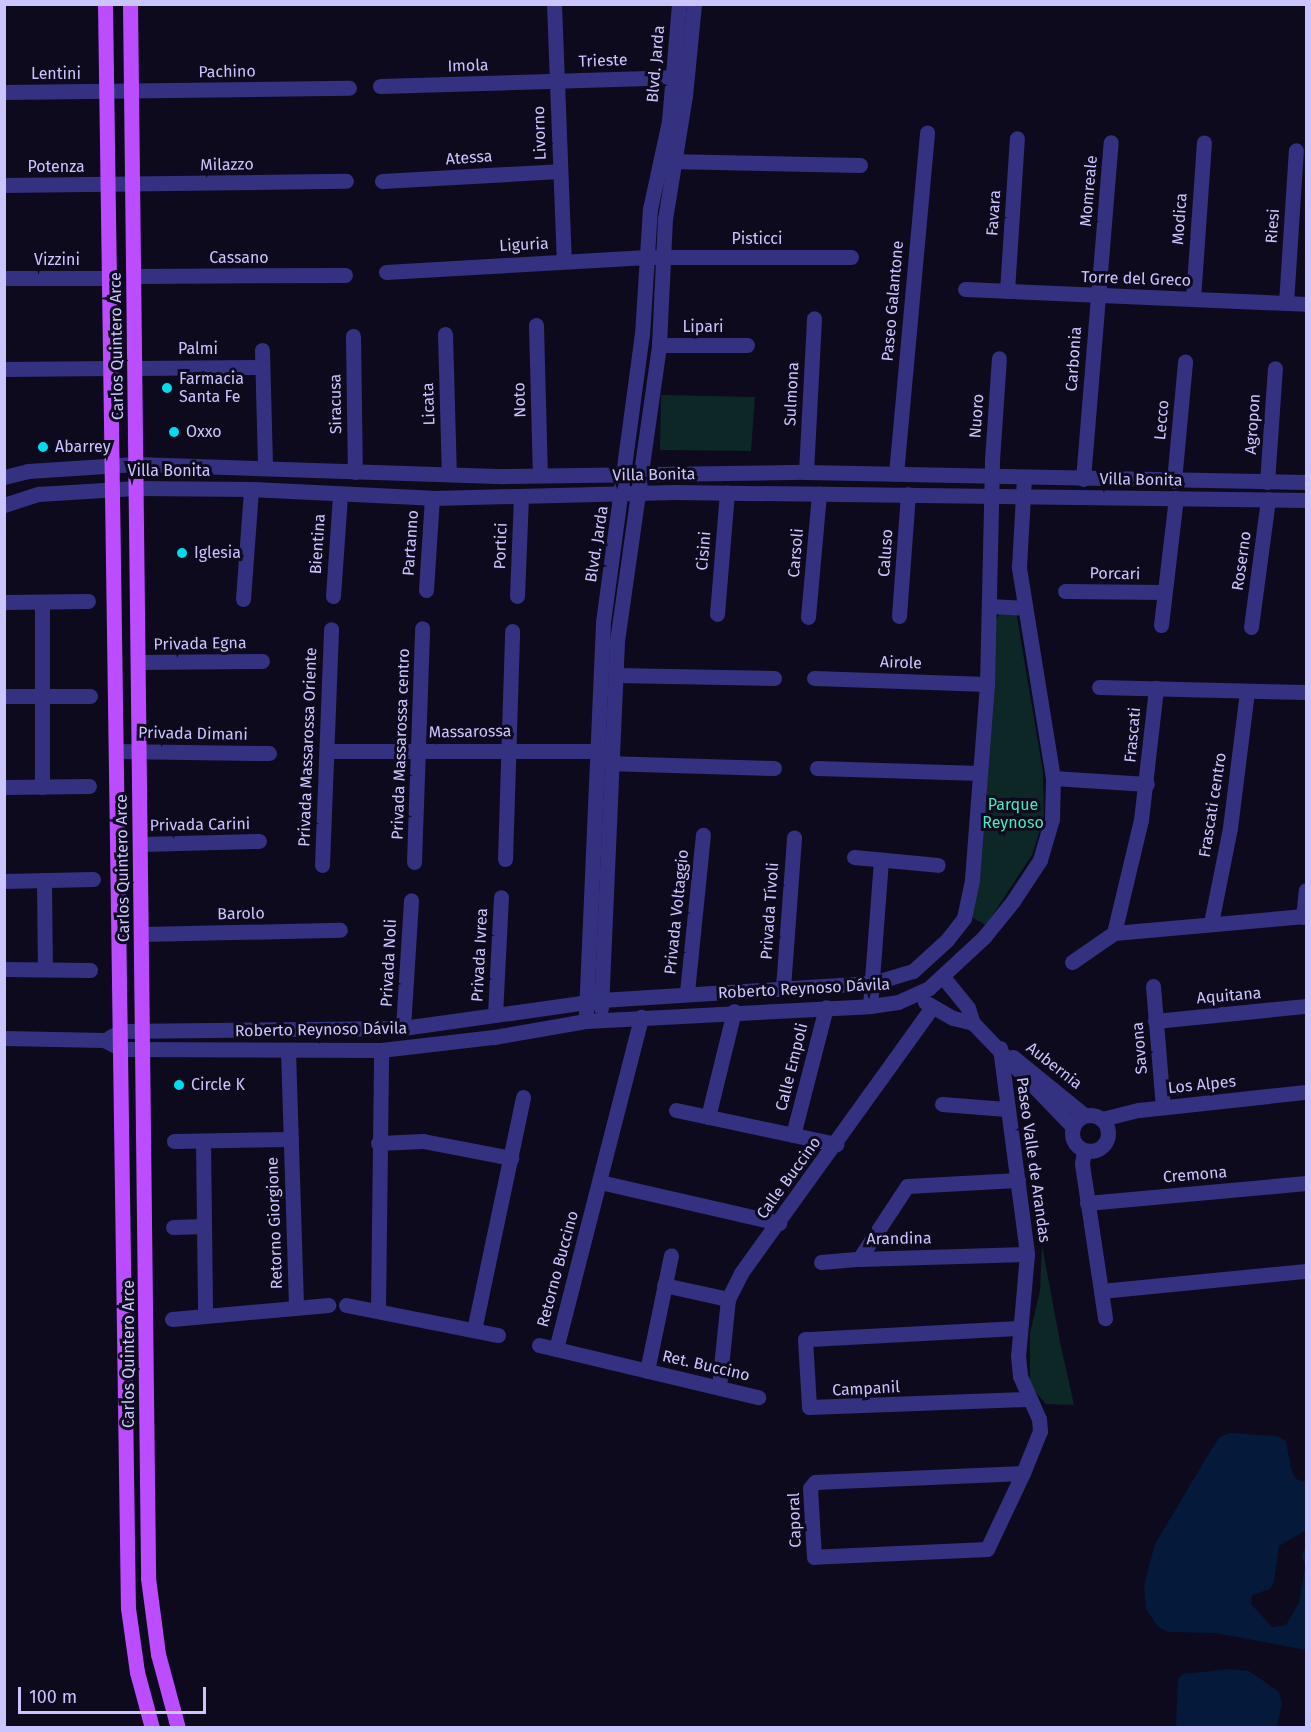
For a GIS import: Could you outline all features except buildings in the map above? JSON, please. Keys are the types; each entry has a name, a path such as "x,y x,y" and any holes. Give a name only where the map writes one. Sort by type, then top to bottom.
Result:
{"main road":[{"name":"Carlos Quintero Arce","path":"105,4 122,1031 123,1320 128,1608 137,1672 152,1728"},
{"name":"Carlos Quintero Arce","path":"130,4 144,1031 148,1578 158,1654 178,1728"},
{"path":"123,1320 147,1321"}],"street":[{"name":"Livorno","path":"554,4 564,261"},
{"name":"Blvd. Jarda","path":"678,4 680,77"},
{"name":"Blvd. Jarda","path":"606,757 621,675 620,617 641,493 659,345 668,161 680,77 694,4"},
{"name":"Trieste","path":"556,81 680,77"},
{"name":"Imola","path":"380,86 556,81"},
{"name":"Pachino","path":"106,93 349,88"},
{"name":"Lentini","path":"4,92 106,93"},
{"name":"Paseo Galantone","path":"896,474 927,132"},
{"name":"Favara","path":"1007,291 1017,138"},
{"name":"Momreale","path":"1102,242 1111,142"},
{"name":"Modica","path":"1193,299 1204,142"},
{"name":"Riesi","path":"1286,303 1296,150"},
{"name":"Blvd. Jarda","path":"593,1020 606,757 603,622 623,493 648,257 650,209 668,161"},
{"path":"668,161 860,165"},
{"name":"Atessa","path":"382,181 559,171"},
{"name":"Milazzo","path":"108,184 346,181"},
{"name":"Potenza","path":"4,185 108,184"},
{"name":"Carbonia","path":"1083,479 1102,242"},
{"name":"Pisticci","path":"664,257 850,256"},
{"name":"Liguria","path":"386,272 664,257"},
{"name":"Cassano","path":"134,276 345,275"},
{"name":"Vizzini","path":"4,278 110,278"},
{"name":"Torre del Greco","path":"964,289 1306,304"},
{"name":"Sulmona","path":"806,472 814,318"},
{"name":"Noto","path":"536,325 540,474"},
{"name":"Licata","path":"445,334 449,473"},
{"name":"Siracusa","path":"353,336 356,472"},
{"name":"Lipari","path":"659,345 747,345"},
{"path":"262,350 266,465"},
{"name":"Nuoro","path":"993,477 999,358"},
{"name":"Lecco","path":"1174,481 1185,362"},
{"name":"Palmi","path":"135,368 262,366"},
{"path":"4,369 112,368"},
{"name":"Agropon","path":"1267,482 1275,368"},
{"name":"Villa Bonita","path":"4,477 28,471 136,464 266,465 356,472 540,474 806,472 1306,482"},
{"name":"Roberto Reynoso Dávila","path":"122,1031 403,1028 594,1001 687,992 783,988 913,971 947,940 964,918 972,879 973,773 987,684 993,477"},
{"name":"Roberto Reynoso Dávila","path":"122,1049 288,1050 381,1056 593,1020 734,1011 870,1006 914,996 943,977 984,937 1040,860 1052,819 1053,778 1019,567 1024,478"},
{"name":"Villa Bonita","path":"4,505 38,494 136,488 251,489 432,498 727,492 1306,500"},
{"path":"243,599 251,489"},
{"name":"Cisini","path":"717,614 727,492"},
{"name":"Carsoli","path":"808,616 819,493"},
{"name":"Caluso","path":"899,616 908,494"},
{"name":"Bientina","path":"333,596 340,495"},
{"name":"Portici","path":"517,596 521,497"},
{"name":"Partanno","path":"426,590 432,498"},
{"path":"1161,625 1176,498"},
{"name":"Roserno","path":"1251,627 1268,499"},
{"name":"Porcari","path":"1065,591 1164,592"},
{"path":"4,602 88,601"},
{"path":"42,602 42,787"},
{"path":"990,606 1024,608"},
{"name":"Privada Massarossa centro","path":"414,862 421,752 422,628"},
{"name":"Privada Massarossa Oriente","path":"322,865 331,629"},
{"path":"505,859 512,631"},
{"name":"Privada Egna","path":"139,662 262,661"},
{"path":"621,675 774,678"},
{"name":"Airole","path":"814,678 987,684"},
{"path":"1099,687 1156,688"},
{"name":"Frascati","path":"1114,933 1147,784 1156,688 1306,692"},
{"name":"Frascati centro","path":"1210,924 1230,828 1247,692"},
{"path":"4,696 90,696"},
{"name":"Massarossa","path":"328,751 421,752 510,749 774,768"},
{"name":"Privada Dimani","path":"117,751 269,753"},
{"path":"817,768 973,773"},
{"path":"1053,778 1147,784"},
{"path":"4,787 89,786"},
{"name":"Privada Voltaggio","path":"687,992 703,835"},
{"name":"Privada Tívoli","path":"783,988 794,837"},
{"name":"Privada Carini","path":"141,844 259,842"},
{"path":"854,857 938,865"},
{"path":"870,1006 874,977 881,859"},
{"path":"4,881 93,879"},
{"path":"44,880 45,969"},
{"path":"1072,962 1114,933 1305,917 1306,890"},
{"name":"Privada Ivrea","path":"495,1015 501,897"},
{"name":"Privada Noli","path":"403,1028 411,900"},
{"path":"964,918 984,937"},
{"name":"Barolo","path":"142,934 340,930"},
{"path":"4,969 90,970"},
{"name":"Aubernia","path":"943,977 968,1008 973,1023"},
{"name":"Savona","path":"1153,986 1163,1107"},
{"name":"Aubernia","path":"914,996 932,1007 973,1023 1000,1048 1072,1126"},
{"name":"Aquitana","path":"1155,1020 1306,1006"},
{"name":"Calle Empoli","path":"794,1135 826,1007"},
{"name":"Calle Buccino","path":"719,1387 729,1299 750,1260 836,1144 932,1007"},
{"path":"708,1116 734,1011"},
{"name":"Retorno Buccino","path":"539,1345 556,1349 641,1017"},
{"path":"104,1040 122,1031"},
{"path":"4,1038 104,1040 122,1049"},
{"name":"Aubernia","path":"1000,1048 1049,1083 1084,1115"},
{"name":"Paseo Valle de Arandas","path":"987,1549 1023,1473 1041,1425 1027,1399 1020,1376 1018,1328 1027,1254 1006,1109 1000,1048"},
{"name":"Retorno Giorgione","path":"288,1050 296,1307"},
{"path":"378,1309 378,1143 381,1056"},
{"name":"Los Alpes","path":"1102,1119 1163,1107 1306,1092"},
{"path":"474,1330 523,1097"},
{"path":"942,1104 1006,1109"},
{"path":"676,1110 836,1144"},
{"path":"1084,1115 1102,1119 1107,1138 1098,1149 1084,1151 1073,1141 1072,1126 1084,1115"},
{"name":"Retorno Giorgione","path":"174,1141 291,1139"},
{"path":"203,1141 205,1314"},
{"path":"378,1143 423,1141 511,1158"},
{"path":"1084,1151 1082,1164 1105,1318"},
{"name":"Arandina","path":"859,1259 907,1186 1018,1180"},
{"path":"600,1182 779,1223"},
{"name":"Cremona","path":"1088,1203 1306,1183"},
{"path":"173,1227 204,1227"},
{"name":"Arandina","path":"859,1259 1027,1254"},
{"name":"Ret. Buccino","path":"647,1371 671,1255"},
{"path":"821,1262 859,1259"},
{"path":"1101,1291 1306,1271"},
{"path":"664,1285 729,1299"},
{"name":"Retorno Giorgione","path":"172,1319 205,1314 328,1305"},
{"path":"346,1305 378,1309 498,1335"},
{"name":"Campanil","path":"1018,1328 808,1338 803,1342 809,1407 1027,1399"},
{"name":"Ret. Buccino","path":"556,1349 758,1397"},
{"name":"Caporal","path":"987,1549 816,1559 810,1488 815,1482 1023,1473"}],"green space":[{"path":"661,395 755,397 751,451 660,450"},
{"name":"Parque Reynoso","path":"1016,611 1043,772 1044,817 1032,855 986,925 971,917 992,626 1000,613"},
{"path":"1042,1245 1074,1405 1046,1404 1030,1386 1030,1333 1040,1291"}],"water":[{"path":"1230,1433 1277,1436 1286,1441 1291,1469 1296,1479 1306,1482 1306,1530 1279,1546 1274,1582 1270,1589 1252,1595 1251,1604 1272,1627 1286,1625 1299,1603 1305,1567 1302,1555 1306,1546 1306,1650 1216,1633 1168,1632 1158,1627 1146,1609 1144,1585 1155,1544 1211,1450 1220,1437"},
{"path":"1230,1669 1249,1671 1279,1692 1282,1704 1277,1727 1176,1727 1178,1679 1183,1674"}],"place":[{"name":"Farmacia Santa Fe","path":"167,388"},
{"name":"Oxxo","path":"174,432"},
{"name":"Abarrey","path":"43,447"},
{"name":"Iglesia","path":"182,553"},
{"name":"Circle K","path":"179,1085"}]}
